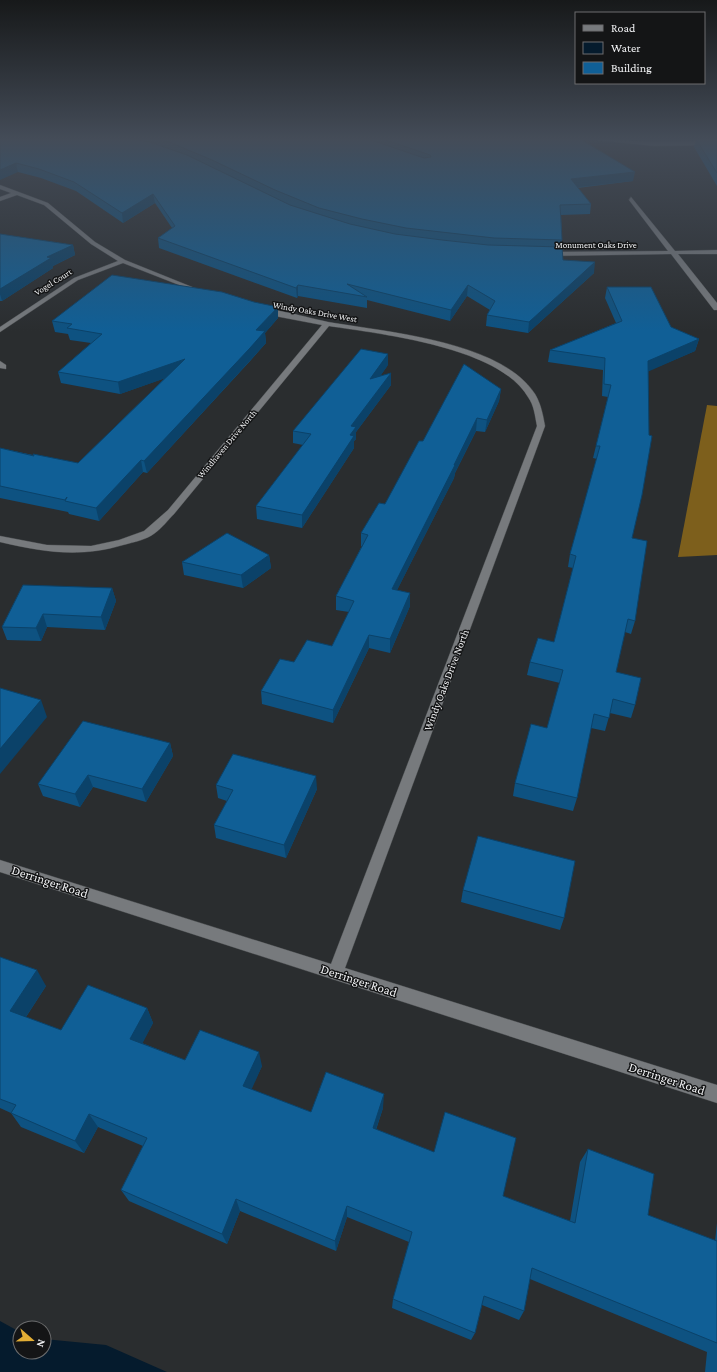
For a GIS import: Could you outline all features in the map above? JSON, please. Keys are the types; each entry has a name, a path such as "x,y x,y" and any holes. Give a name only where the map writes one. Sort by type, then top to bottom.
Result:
{"street":[{"path":"43,203 93,243 123,261 206,293"},
{"path":"634,203 717,308"},
{"name":"Monument Oaks Drive","path":"538,254 717,252"},
{"name":"Vogel Court","path":"0,330 76,279 123,261"},
{"name":"Windy Oaks Drive West","path":"258,310 327,324 415,338 443,345 493,365 515,377 525,388"},
{"name":"Windhaven Drive North","path":"0,539 39,548 77,551 95,550 136,538 153,530 171,512 327,324"},
{"name":"Windy Oaks Drive North","path":"336,972 541,426 531,393 525,388"},
{"name":"Derringer Road","path":"0,866 717,1094"}],"shaded area":[{"path":"707,405 717,406 717,555 678,557"}],"water":[{"path":"0,1321 12,1328 12,1360 52,1360 52,1340 106,1345 167,1372 0,1372"}],"building":[{"path":"107,203 138,203 122,213"},
{"path":"159,203 286,203 350,224 395,234 488,245 562,247 563,260 595,262 529,322 487,315 495,301 468,285 451,310 347,284 367,297 298,285 296,288 158,238 175,226"},
{"path":"307,203 591,204 560,205 562,240 494,238 406,228 319,208"},
{"path":"0,234 73,245 47,257 51,258 0,289"},
{"path":"112,275 222,292 254,302 278,307 256,330 265,331 250,348 144,461 141,460 96,508 65,501 67,497 65,500 0,486 0,448 34,456 33,454 78,463 185,359 118,382 58,372 102,334 67,328 72,324 52,321"},
{"path":"607,287 651,287 671,327 699,339 648,361 649,435 652,436 642,495 632,538 647,541 635,621 628,619 616,672 641,678 635,705 613,699 609,718 594,714 577,798 515,783 531,724 547,728 563,670 530,662 538,638 554,642 576,556 570,554 600,446 596,446 611,385 604,384 605,358 550,350 622,321"},
{"path":"361,349 388,354 370,379 391,373 351,426 356,427 350,435 354,436 302,515 256,506 311,434 293,431"},
{"path":"464,364 501,389 487,420 477,418 455,465 392,589 410,593 390,639 369,635 333,710 261,691 280,659 294,662 307,640 332,646 354,601 336,596 368,535 361,533 379,503 385,504 419,441 423,441"},
{"path":"227,533 269,555 241,575 182,562"},
{"path":"23,585 112,588 101,617 43,614 36,628 2,627"},
{"path":"0,688 41,700 0,749"},
{"path":"83,721 170,743 142,789 88,775 75,794 38,784"},
{"path":"233,754 316,776 284,845 214,825 233,790 216,785"},
{"path":"478,836 575,861 564,918 463,890"},
{"path":"0,957 37,970 10,1011 61,1030 88,985 147,1008 130,1039 185,1060 200,1030 259,1052 243,1086 311,1112 326,1072 384,1094 373,1128 434,1152 445,1112 516,1138 503,1196 575,1223 588,1149 654,1174 648,1215 717,1241 717,1343 532,1268 524,1311 484,1296 475,1333 393,1299 412,1232 347,1206 335,1241 236,1199 222,1234 121,1190 147,1138 89,1114 75,1141 11,1113 16,1105 0,1099"}]}
